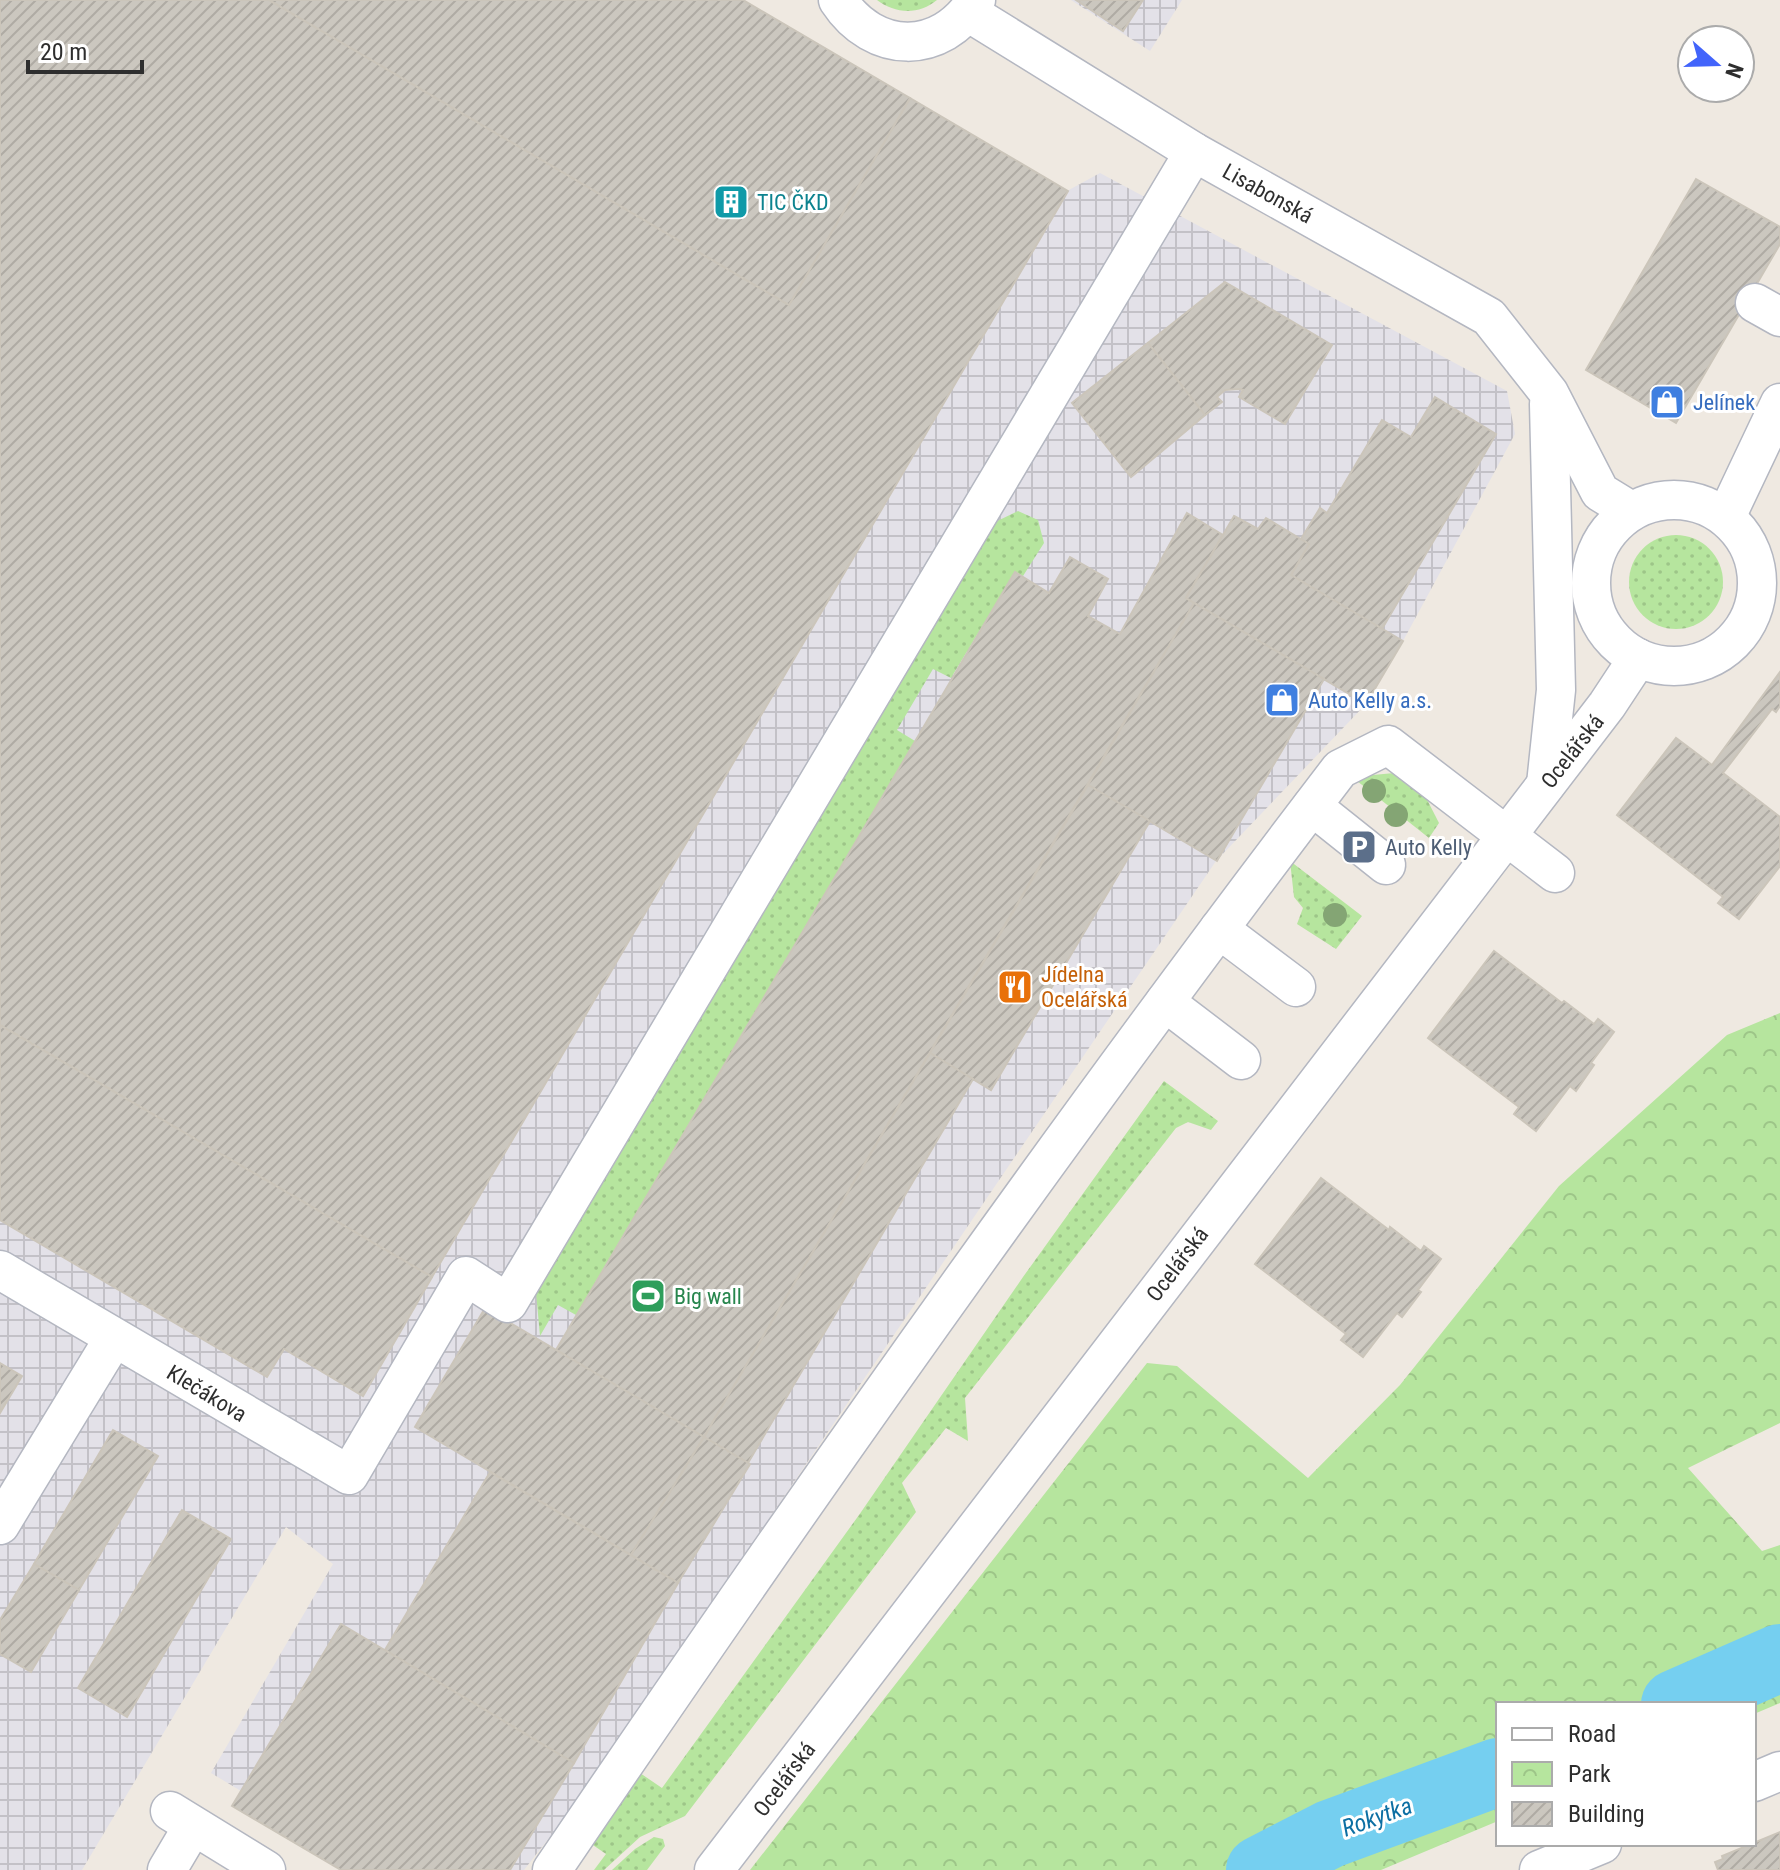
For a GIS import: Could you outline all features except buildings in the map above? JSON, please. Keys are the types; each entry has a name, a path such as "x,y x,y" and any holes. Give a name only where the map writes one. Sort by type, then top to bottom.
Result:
{"street":[{"name":"Lisabonská","path":"838,0 848,16 866,30 886,39 909,42 932,38 952,28 972,6 1194,152 1489,317 1549,393 1600,492 1631,511"},
{"name":"Klečákova","path":"0,1270 349,1475 466,1276 508,1303 1194,152"},
{"path":"1546,784 1556,690 1549,393"},
{"path":"1726,517 1780,403"},
{"path":"1679,499 1704,505 1726,517 1744,537 1755,562 1758,589 1751,615 1737,638 1716,655 1691,665 1663,665 1638,658 1617,643 1602,623 1593,600 1592,574 1598,549 1612,528 1631,511 1654,502 1679,499"},
{"name":"Ocelářská","path":"714,1870 1607,705 1638,658"},
{"path":"552,1870 727,1612 1115,1068 1340,769 1388,745 1555,873"},
{"path":"1312,806 1386,865"},
{"path":"1219,929 1296,987"},
{"path":"1165,1002 1241,1060"},
{"path":"0,1525 114,1338"},
{"path":"1756,1781 1780,1771"},
{"path":"167,1870 181,1819 266,1870"},
{"path":"1539,1870 1599,1846"},
{"path":"1605,1846 1616,1870"}],"shaded area":[{"path":"0,0 743,0 1067,191 1100,173 1507,391 1515,434 1366,704 1216,861 573,1807 524,1870 341,1870 232,1806 241,1791 211,1773 333,1564 286,1527 82,1870 0,1870"},
{"path":"1071,0 1182,0 1150,51"}],"green space":[{"path":"877,0 937,0 923,8 907,11 891,8"},
{"path":"1018,511 1038,520 1044,543 1023,576 1015,572 951,678 933,669 897,730 915,741 576,1315 558,1305 540,1336 536,1292 987,526"},
{"path":"1676,535 1694,539 1709,549 1719,564 1723,582 1719,600 1709,615 1694,625 1676,629 1658,625 1643,615 1633,600 1629,582 1633,564 1643,549 1658,539"},
{"path":"1394,773 1419,784 1439,823 1429,838 1352,777"},
{"path":"1290,861 1362,916 1336,949 1297,924 1303,908 1294,897"},
{"path":"1780,1013 1780,1423 1688,1468 1762,1551 1780,1545 1780,1703 1756,1713 1756,1702 1496,1702 1496,1822 1381,1870 750,1870 1147,1363 1177,1366 1308,1478 1400,1385 1559,1186 1727,1035"},
{"path":"1164,1081 1218,1121 1211,1130 1188,1122 1176,1128 965,1398 968,1441 946,1428 902,1483 916,1512 685,1816 640,1837 604,1870 594,1870 606,1854 590,1843 640,1773 662,1788 859,1515 1023,1277"},
{"path":"654,1837 663,1839 665,1846 647,1870 612,1870 635,1849"}],"waterway":[{"name":"Rokytka","path":"1680,1702 1780,1658"},
{"name":"Rokytka","path":"1260,1870 1330,1834 1496,1773"}],"place":[{"name":"TIC ČKD","path":"731,202"},
{"name":"Jelínek","path":"1667,402"},
{"name":"Auto Kelly a.s.","path":"1282,700"},
{"name":"Auto Kelly","path":"1359,847"},
{"name":"Jídelna Ocelářská","path":"1015,987"},
{"name":"Big wall","path":"648,1296"}]}
